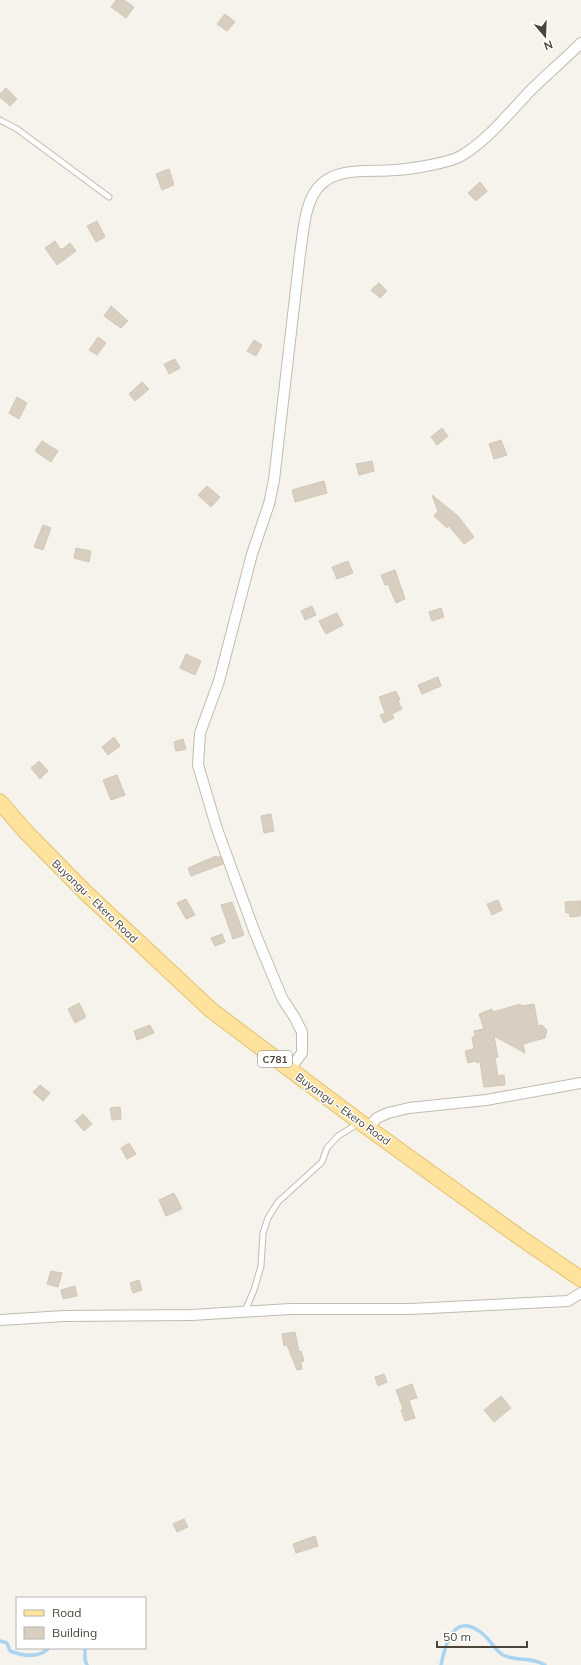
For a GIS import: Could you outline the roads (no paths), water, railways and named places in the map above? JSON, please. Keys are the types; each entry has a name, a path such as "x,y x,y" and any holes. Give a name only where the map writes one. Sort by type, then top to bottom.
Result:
{"main road":[{"name":"Buyangu - Ekero Road","path":"0,802 53,860 211,1010 364,1125 518,1236 581,1279"}],"street":[{"path":"289,1070 302,1053 302,1032 282,998 255,933 217,829 198,765 200,733 219,681 252,554 269,504 274,480 300,254 306,219 313,196 319,187 329,179 342,173 396,170 424,166 461,156 481,141 581,43"},
{"path":"364,1125 388,1113 409,1108 486,1100 581,1083"},
{"path":"0,1320 41,1317 162,1316 290,1309 410,1309 568,1301 581,1293"}],"lane":[{"path":"0,120 17,128 109,197"},
{"path":"245,1311 254,1290 261,1266 263,1233 268,1218 278,1202 322,1162 327,1148 338,1136 364,1125"}],"waterway":[{"path":"441,1665 449,1638 459,1627 466,1626 474,1628 484,1635 503,1655 540,1662 545,1665"},
{"path":"0,1641 7,1643 10,1651 30,1656 40,1654 48,1649"},
{"path":"85,1649 85,1660 87,1665"}]}
